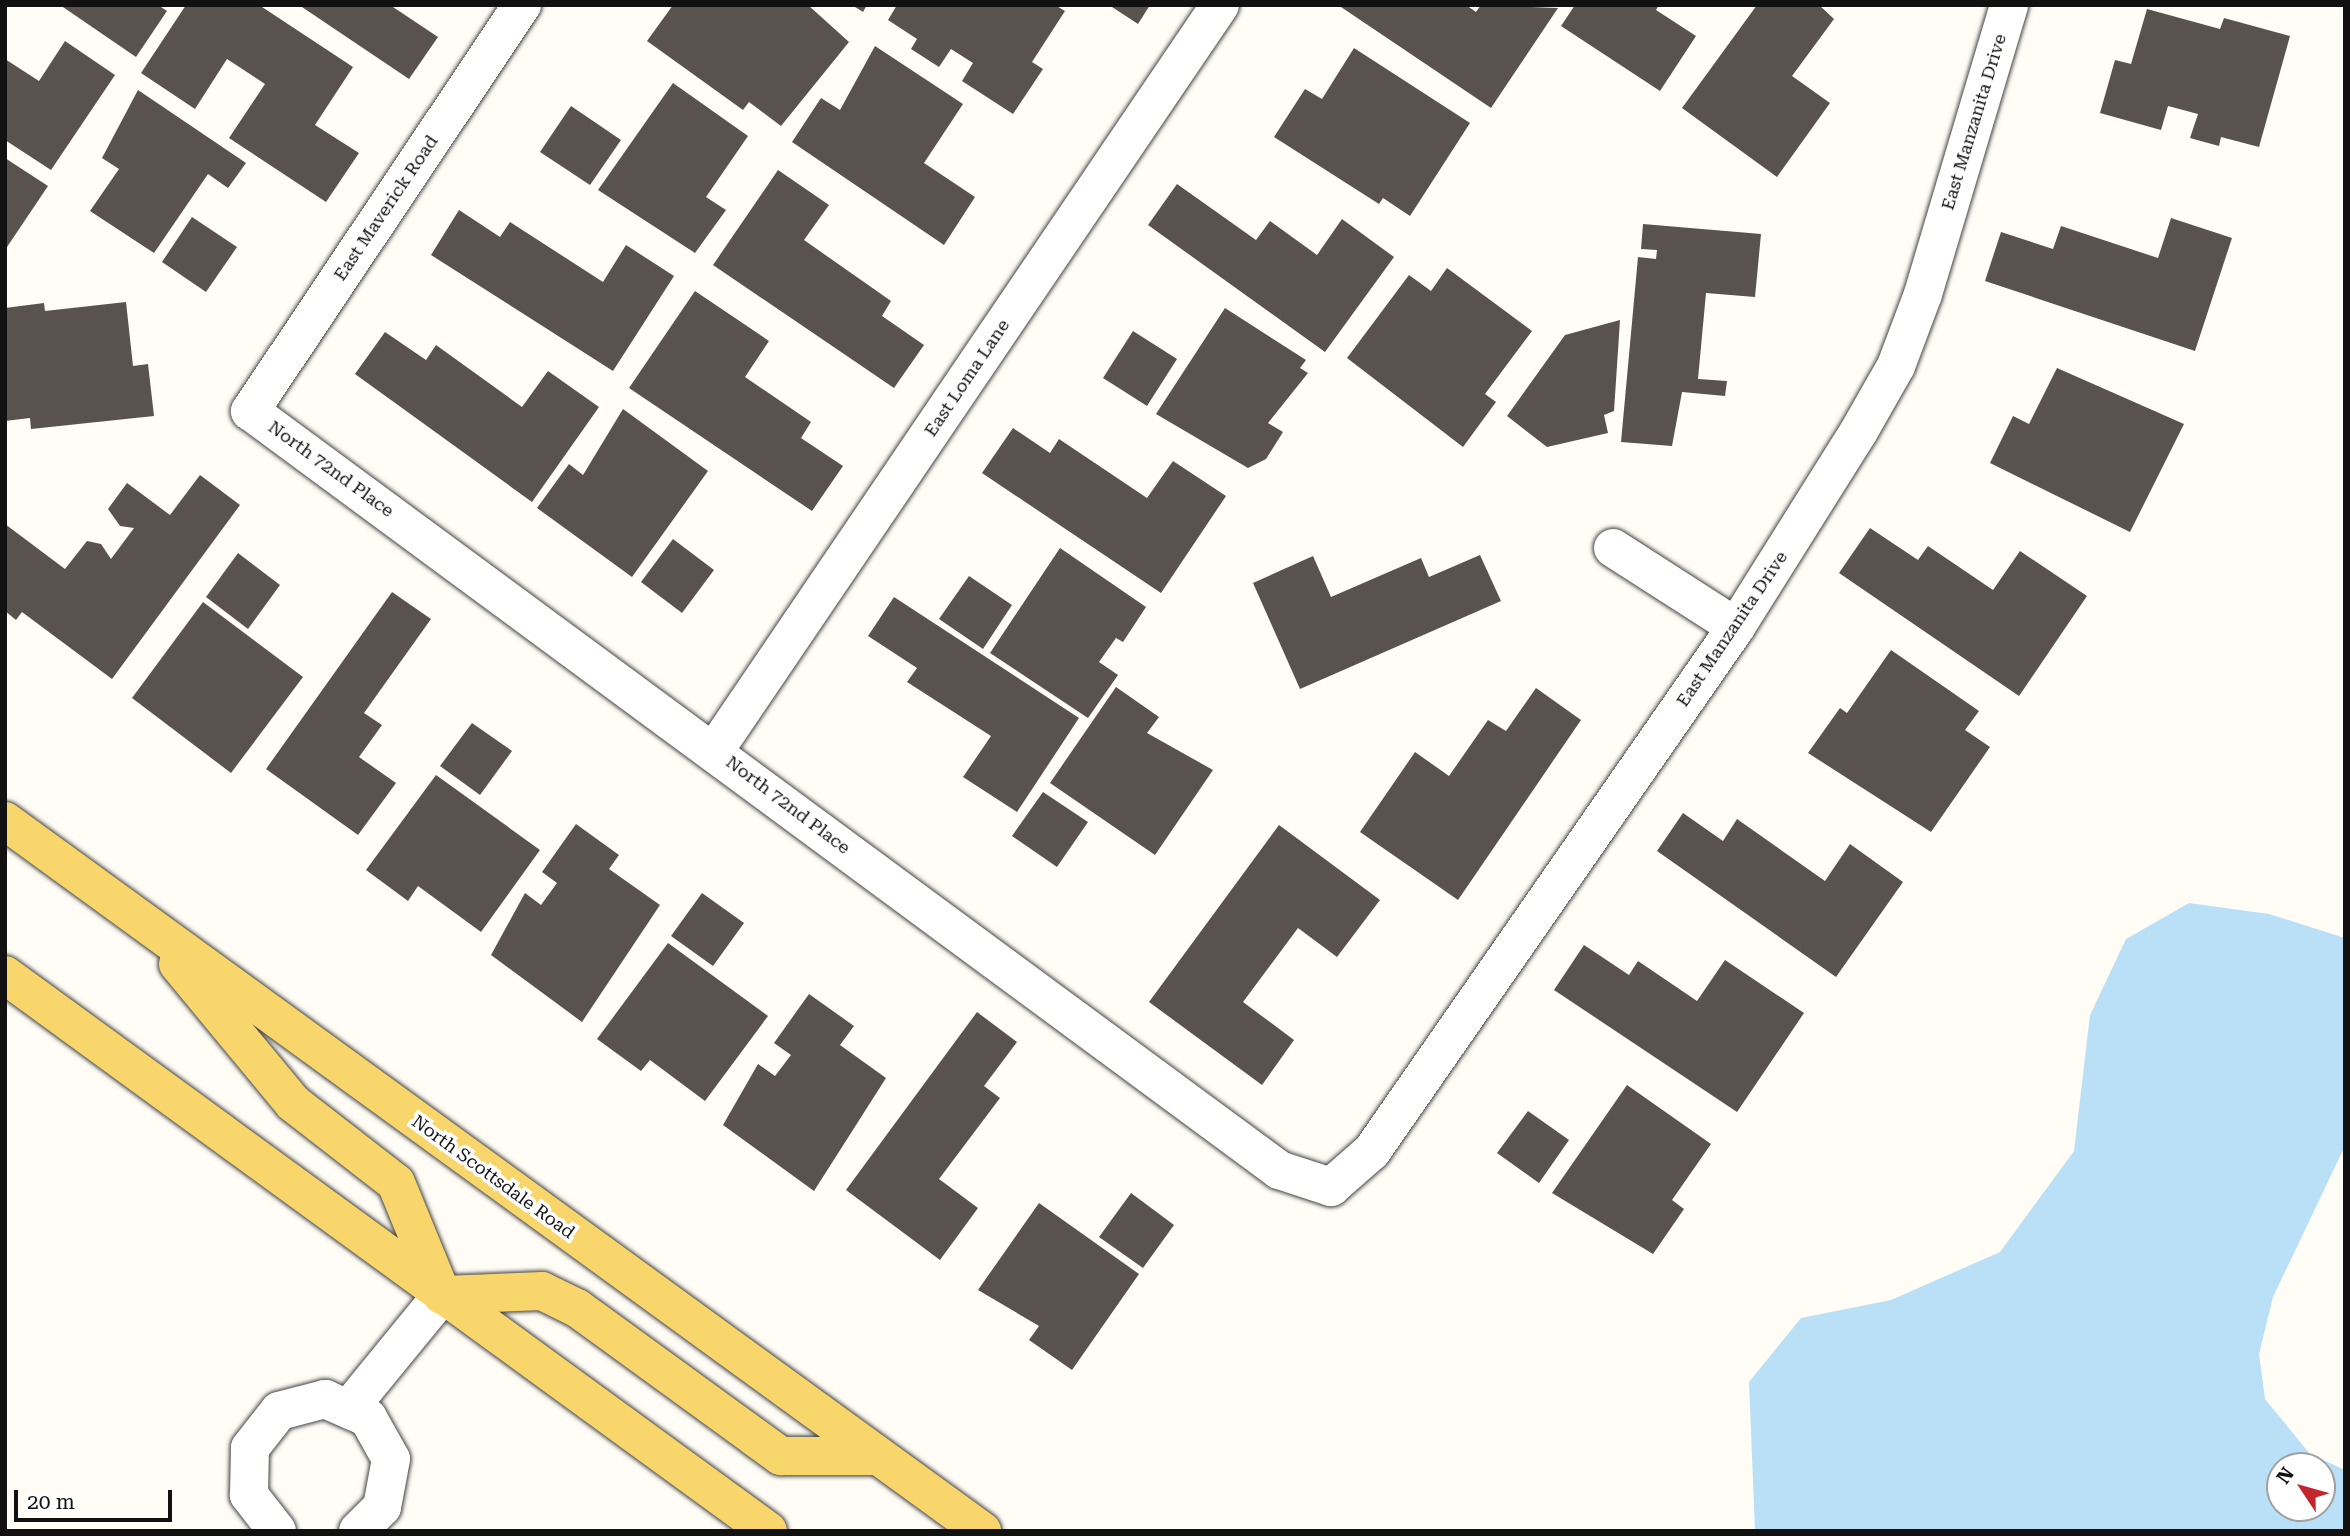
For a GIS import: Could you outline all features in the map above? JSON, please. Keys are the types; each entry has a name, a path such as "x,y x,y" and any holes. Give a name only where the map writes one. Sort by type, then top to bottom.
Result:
{"main road":[{"name":"North Scottsdale Road","path":"5,821 874,1456 982,1531"},
{"path":"140,919 293,1102 396,1183 442,1295"},
{"path":"5,975 768,1531"},
{"path":"442,1295 542,1291 577,1308 781,1456 874,1456"}],"street":[{"name":"East Maverick Road","path":"250,411 523,5"},
{"name":"East Loma Lane","path":"715,750 1220,5"},
{"name":"East Manzanita Drive","path":"1331,1187 1372,1151 1736,627 1896,366 2009,5"},
{"name":"North 72nd Place","path":"250,411 715,750 1279,1170 1331,1187"},
{"path":"1613,548 1736,627"},
{"path":"351,1406 442,1295"},
{"path":"277,1531 249,1494 248,1459 261,1427 301,1401 351,1406 383,1437 391,1460 382,1507 364,1529"}],"water":[{"path":"2189,903 2269,914 2345,938 2345,1146 2273,1297 2259,1354 2265,1399 2308,1452 2266,1452 2266,1522 2336,1522 2336,1466 2345,1470 2345,1531 1755,1531 1749,1382 1801,1318 1891,1300 2000,1252 2074,1151 2090,1015 2126,939"}],"building":[{"path":"60,5 158,5 167,11 136,57"},
{"path":"186,5 259,5 353,67 315,125 359,153 326,202 229,138 265,84 227,59 195,109 141,73"},
{"path":"299,5 390,5 438,37 409,79"},
{"path":"673,5 808,5 849,42 781,126 749,102 743,110 647,41"},
{"path":"852,5 867,5 863,12"},
{"path":"897,5 1055,5 1065,11 1032,62 1043,69 1013,114 962,81 973,63 951,49 939,67 911,49 917,39 888,20"},
{"path":"1109,5 1150,5 1138,24"},
{"path":"1338,5 1466,5 1476,12 1481,5 1558,8 1491,108"},
{"path":"1575,5 1659,5 1656,10 1696,36 1660,91 1561,26"},
{"path":"1757,5 1819,5 1834,19 1792,76 1830,103 1777,177 1682,108"},
{"path":"2147,9 2220,29 2224,18 2290,36 2259,147 2221,137 2219,146 2190,138 2198,114 2168,106 2161,130 2100,113 2115,60 2131,64"},
{"path":"65,41 115,75 51,170 5,140 5,59 39,81"},
{"path":"875,46 963,104 924,163 975,197 944,245 792,142 821,98 840,110"},
{"path":"1354,48 1470,123 1410,216 1383,198 1379,204 1274,137 1305,89 1322,99"},
{"path":"673,83 748,136 706,197 726,210 695,253 598,190"},
{"path":"138,90 246,163 228,188 208,174 154,253 90,211 119,169 102,158"},
{"path":"571,106 621,140 590,185 540,152"},
{"path":"5,158 48,186 5,250"},
{"path":"778,170 829,205 804,240 891,301 882,316 924,345 894,388 713,265"},
{"path":"1177,184 1256,240 1270,221 1317,255 1342,219 1394,257 1325,352 1148,225"},
{"path":"459,210 500,237 510,222 603,282 626,245 674,276 613,371 431,255"},
{"path":"192,217 237,247 206,292 162,262"},
{"path":"2171,218 2232,238 2195,351 1985,281 2001,232 2053,249 2061,226 2158,258"},
{"path":"1643,224 1761,234 1755,297 1706,293 1698,379 1727,381 1725,396 1682,392 1672,446 1621,442 1638,257 1656,259 1657,250 1641,249"},
{"path":"1447,268 1532,331 1485,394 1496,402 1463,447 1347,358 1409,275 1431,291"},
{"path":"695,291 769,341 745,377 811,422 801,438 843,466 812,511 629,388"},
{"path":"126,302 133,366 148,364 154,416 31,429 30,418 5,421 5,308 44,303 45,311"},
{"path":"1225,308 1306,360 1300,368 1308,373 1268,423 1283,432 1266,459 1248,468 1156,414"},
{"path":"1620,320 1614,411 1604,415 1608,433 1547,447 1507,416 1565,335"},
{"path":"1133,331 1177,359 1147,406 1103,378"},
{"path":"385,332 426,360 436,345 522,407 548,371 599,407 532,502 355,374"},
{"path":"2057,368 2184,424 2130,532 1990,463 2013,416 2029,424"},
{"path":"623,409 708,471 632,577 537,508 569,464 583,475"},
{"path":"1013,428 1050,453 1059,439 1147,498 1173,461 1226,496 1161,593 982,473"},
{"path":"200,475 240,505 112,679 22,612 16,620 5,611 5,524 65,569 87,541 101,544 111,559 134,528 120,526 108,509 127,483 170,515"},
{"path":"1870,528 1918,560 1928,546 1993,590 2020,551 2087,596 2019,696 1839,573"},
{"path":"673,539 714,570 682,613 641,582"},
{"path":"1060,548 1146,607 1123,642 1116,638 1099,662 1118,675 1088,718 990,653"},
{"path":"238,553 280,585 248,629 206,597"},
{"path":"1480,555 1501,601 1300,689 1253,583 1313,556 1331,597 1421,558 1429,577"},
{"path":"969,576 1012,605 983,649 939,619"},
{"path":"392,592 431,619 364,713 382,725 359,757 396,783 358,835 266,769"},
{"path":"894,597 1079,718 1017,812 963,777 991,736 907,682 917,668 868,636"},
{"path":"203,602 303,677 231,773 132,698"},
{"path":"1891,650 1979,711 1965,730 1990,747 1931,832 1808,753 1840,708 1847,713"},
{"path":"1116,687 1159,717 1147,733 1213,770 1155,855 1050,783"},
{"path":"1536,688 1581,720 1458,900 1360,832 1415,752 1449,776 1488,720 1506,731"},
{"path":"472,723 512,751 480,795 440,766"},
{"path":"436,775 540,850 481,932 418,886 408,901 366,870"},
{"path":"1043,792 1088,822 1057,867 1012,836"},
{"path":"1683,813 1723,841 1737,819 1825,881 1850,844 1903,882 1836,977 1657,851"},
{"path":"576,824 619,855 609,869 660,905 582,1022 491,955 525,893 541,905 557,883 542,872"},
{"path":"1279,825 1380,900 1337,957 1298,928 1243,1002 1294,1040 1262,1085 1149,1002"},
{"path":"702,893 744,923 713,966 671,936"},
{"path":"668,943 768,1016 705,1101 650,1060 641,1071 597,1039"},
{"path":"1584,945 1629,975 1638,961 1697,1001 1725,960 1804,1013 1737,1112 1554,990"},
{"path":"809,994 854,1026 840,1045 886,1078 814,1191 723,1125 758,1064 775,1076 791,1055 774,1043"},
{"path":"977,1012 1017,1042 984,1086 1000,1098 939,1179 978,1208 940,1260 846,1190"},
{"path":"1627,1085 1711,1144 1672,1200 1684,1209 1653,1254 1552,1193"},
{"path":"1528,1111 1569,1140 1539,1183 1497,1153"},
{"path":"1131,1193 1174,1225 1143,1268 1099,1237"},
{"path":"1039,1203 1139,1274 1072,1370 1029,1340 1039,1326 978,1290"}]}
